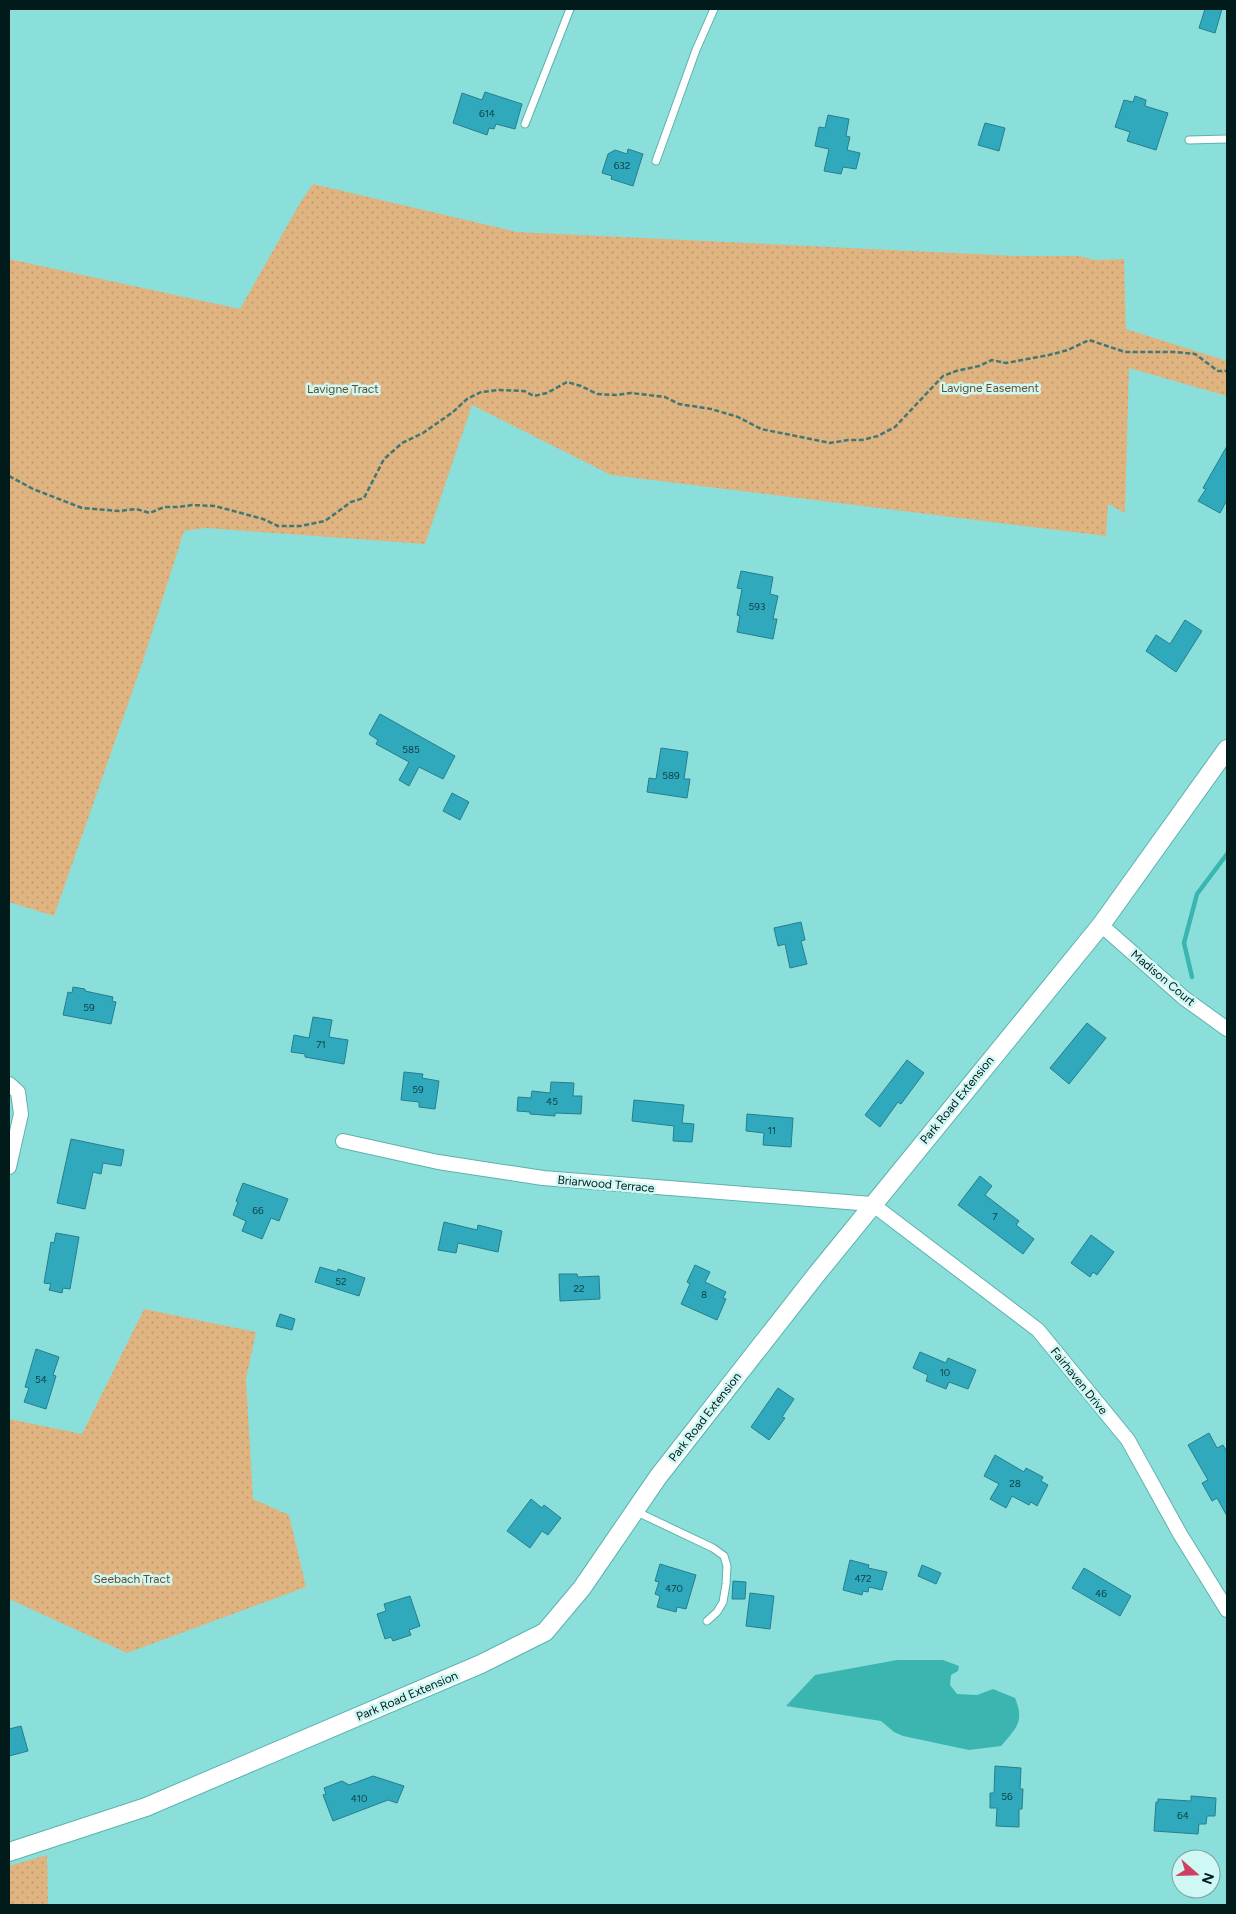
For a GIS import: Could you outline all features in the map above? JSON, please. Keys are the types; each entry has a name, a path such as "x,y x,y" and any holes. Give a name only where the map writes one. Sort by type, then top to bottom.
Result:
{"street":[{"name":"Park Road Extension","path":"9,1852 146,1808 481,1664 545,1632 582,1588 658,1477 872,1204 1101,925 1227,749"},
{"name":"Madison Court","path":"1101,925 1184,998 1227,1029"},
{"path":"9,1166 21,1114 13,1088"},
{"name":"Briarwood Terrace","path":"343,1140 438,1162 543,1178 872,1204"},
{"name":"Fairhaven Drive","path":"872,1204 1038,1330 1128,1440 1180,1534 1227,1610"}],"lane":[{"path":"526,124 570,9"},
{"path":"656,161 696,50 714,9"},
{"path":"1189,140 1227,139"},
{"path":"635,1511 713,1548 724,1556 728,1566 723,1602 717,1612 707,1621"}],"path":[{"path":"9,476 33,489 82,508 119,511 136,509 150,513 164,507 215,506 263,519 278,526 300,526 325,521 351,502 364,498 384,459 402,443 423,433 453,412 467,399 480,392 524,391 534,396 547,393 567,382 597,394 632,394 665,397 679,404 711,409 738,417 761,428 830,443 862,440 878,436 895,427 944,376 956,371 979,366 992,360 1006,363 1049,355 1068,350 1089,340 1126,352 1195,354 1218,371 1227,372"}],"green space":[{"path":"313,184 517,232 1017,256 1079,256 1095,260 1124,259 1126,329 1227,361 1227,396 1129,368 1125,513 1108,504 1106,536 611,475 472,405 425,544 206,528 184,531 142,664 54,916 9,902 9,259 240,309 300,203"},
{"name":"Seebach Tract","path":"144,1309 256,1332 246,1379 253,1499 289,1515 306,1587 127,1653 9,1599 9,1419 82,1434"},
{"path":"47,1855 48,1905 9,1905 9,1866"}],"water":[{"path":"897,1660 943,1660 959,1666 958,1671 951,1675 950,1685 957,1694 977,1695 993,1689 1015,1698 1019,1719 1015,1729 1001,1746 969,1750 903,1736 894,1732 881,1721 786,1706 815,1675"}],"building":[{"path":"1205,9 1222,9 1215,33 1199,28"},
{"path":"485,92 522,104 515,129 496,124 494,129 489,128 487,135 453,123 462,93 482,100"},
{"path":"1135,96 1146,100 1145,106 1168,113 1156,150 1127,141 1130,132 1115,127 1124,100 1133,102"},
{"path":"828,115 849,119 846,136 850,137 847,150 860,153 856,169 843,167 841,174 824,171 829,149 815,146 819,127 825,128"},
{"path":"985,123 1005,128 999,151 978,145"},
{"path":"628,149 643,154 633,186 611,179 612,176 602,173 608,154 615,150 627,154"},
{"path":"1227,446 1227,500 1220,513 1198,501 1206,489 1203,488"},
{"path":"741,571 773,577 770,594 778,596 773,619 777,619 773,639 737,632 740,616 737,615 742,589 737,588"},
{"path":"1185,620 1202,631 1176,672 1146,651 1156,635 1170,644"},
{"path":"380,714 455,756 443,779 419,767 409,786 399,780 409,762 376,744 378,740 369,734"},
{"path":"661,748 688,752 684,779 690,779 687,798 647,792 649,778 656,779"},
{"path":"452,793 469,802 460,820 443,811"},
{"path":"801,922 805,940 801,941 807,964 790,968 785,944 778,946 774,928"},
{"path":"73,987 113,997 112,1001 116,1002 111,1024 63,1015 68,992 72,993"},
{"path":"313,1017 332,1020 329,1037 348,1040 344,1064 305,1057 305,1054 291,1052 294,1035 309,1038"},
{"path":"1087,1023 1106,1038 1069,1084 1050,1068"},
{"path":"907,1060 924,1073 901,1104 898,1102 880,1127 865,1115"},
{"path":"404,1072 423,1074 422,1078 439,1081 435,1109 419,1107 419,1102 401,1100"},
{"path":"551,1082 574,1083 573,1096 582,1096 581,1114 555,1113 555,1116 517,1111 518,1097 531,1098 532,1091 550,1093"},
{"path":"634,1100 684,1105 682,1123 694,1124 692,1142 673,1141 674,1126 632,1121"},
{"path":"747,1114 793,1118 791,1147 763,1145 764,1133 746,1131"},
{"path":"71,1139 124,1150 121,1166 103,1163 101,1174 93,1172 85,1209 57,1203"},
{"path":"980,1176 992,1186 985,1195 1019,1221 1016,1225 1034,1239 1023,1254 958,1205"},
{"path":"243,1183 288,1199 279,1221 271,1218 262,1239 242,1231 246,1221 233,1215"},
{"path":"444,1222 477,1230 478,1225 502,1231 498,1252 458,1243 456,1253 438,1250"},
{"path":"56,1233 79,1237 70,1289 63,1288 62,1293 49,1290 51,1284 44,1283 51,1242 54,1243"},
{"path":"1091,1235 1114,1252 1097,1275 1093,1272 1090,1277 1071,1263"},
{"path":"695,1265 710,1272 705,1282 726,1292 723,1298 726,1299 717,1320 681,1304 690,1284 687,1282"},
{"path":"320,1267 337,1272 338,1269 365,1278 359,1296 315,1282"},
{"path":"559,1274 577,1274 578,1277 599,1276 600,1299 560,1301"},
{"path":"280,1314 295,1319 292,1330 276,1326"},
{"path":"36,1349 59,1357 53,1375 56,1376 46,1409 24,1402 29,1388 25,1387"},
{"path":"920,1352 946,1363 948,1358 976,1370 968,1389 949,1382 946,1389 926,1381 928,1375 913,1368"},
{"path":"778,1388 794,1399 782,1417 785,1418 769,1440 751,1427"},
{"path":"1209,1433 1217,1448 1223,1445 1227,1452 1227,1516 1217,1498 1212,1501 1202,1483 1208,1480 1188,1445"},
{"path":"995,1455 1024,1472 1026,1468 1043,1477 1041,1481 1048,1485 1037,1506 1031,1502 1029,1505 1012,1496 1006,1508 990,1499 999,1484 984,1476"},
{"path":"531,1499 542,1508 544,1505 561,1518 548,1535 542,1531 530,1548 507,1531"},
{"path":"850,1560 869,1565 868,1568 887,1572 882,1590 869,1587 868,1592 863,1591 862,1595 843,1590"},
{"path":"660,1564 696,1575 686,1609 677,1607 676,1612 657,1607 660,1596 655,1594 659,1582 655,1581"},
{"path":"922,1565 941,1573 936,1584 918,1576"},
{"path":"1084,1568 1131,1596 1120,1616 1072,1588"},
{"path":"733,1581 746,1582 745,1599 732,1599"},
{"path":"750,1593 774,1596 770,1629 746,1626"},
{"path":"410,1596 420,1626 409,1630 411,1635 393,1641 391,1637 385,1639 377,1614 386,1611 384,1604"},
{"path":"21,1726 28,1751 9,1756 9,1729"},
{"path":"995,1766 1021,1768 1020,1789 1023,1789 1022,1809 1019,1809 1019,1827 996,1826 997,1808 990,1808 990,1793 994,1793"},
{"path":"373,1776 404,1786 397,1803 388,1800 333,1821 323,1795 326,1794 324,1788 342,1781 349,1785"},
{"path":"1191,1796 1216,1798 1215,1816 1207,1816 1206,1824 1199,1824 1198,1834 1154,1831 1156,1802 1158,1802 1158,1799 1191,1801"}],"waterway":[{"path":"1192,977 1184,943 1197,894 1227,854"}],"park label":[{"name":"Lavigne Easement","path":"990,388"},
{"name":"Lavigne Tract","path":"343,389"}]}
